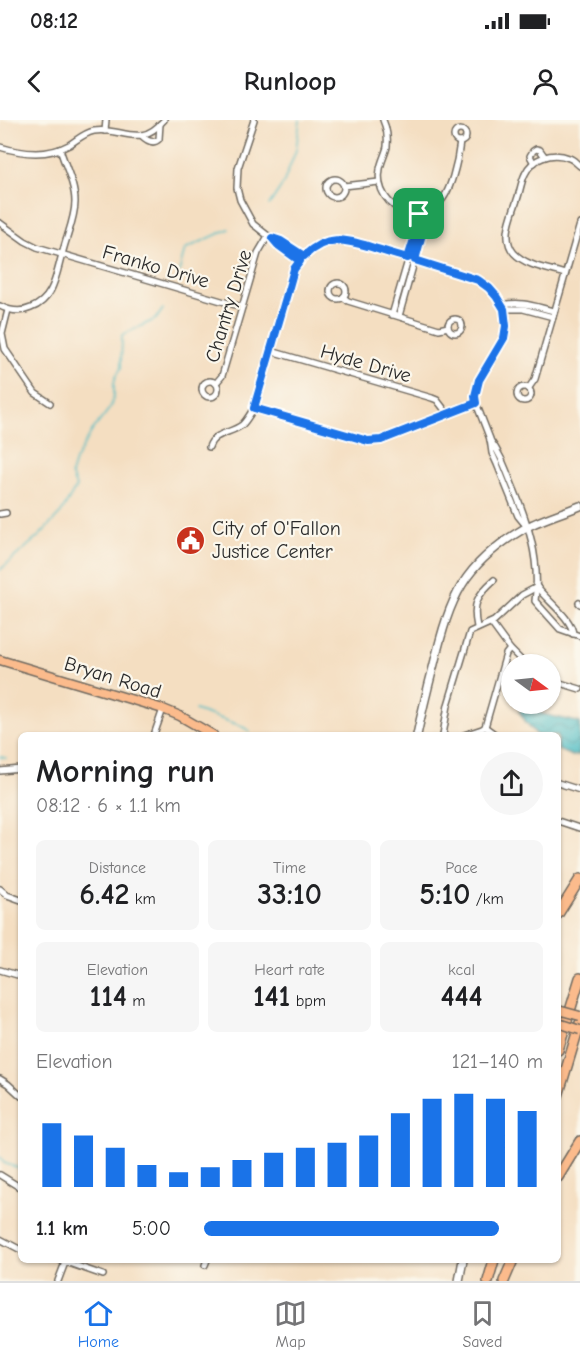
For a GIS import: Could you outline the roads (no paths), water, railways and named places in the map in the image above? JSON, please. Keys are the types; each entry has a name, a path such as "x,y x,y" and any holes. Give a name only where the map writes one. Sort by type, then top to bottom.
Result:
{"highway":[{"path":"561,909 580,879"},
{"path":"561,1040 580,978"},
{"path":"561,1086 580,1023"},
{"path":"561,1172 580,1141"},
{"path":"488,1281 489,1263"},
{"path":"488,1281 494,1263"},
{"path":"503,1281 507,1263"},
{"path":"503,1281 512,1263"}],"main road":[{"name":"Bryan Road","path":"0,660 163,709 208,732"},
{"path":"561,1011 580,1016"},
{"path":"561,1024 580,1030"}],"street":[{"path":"105,131 106,120"},
{"path":"254,120 238,168 237,188 244,209 253,224 270,237 281,241 302,258"},
{"path":"383,120 387,147 379,182 384,196 401,210 421,213 443,201 447,194 460,141"},
{"path":"141,135 146,140 157,141 162,122"},
{"path":"0,147 21,153 43,153 60,149 94,131 128,136 141,135 157,128 162,122"},
{"path":"0,306 8,310 27,310 43,302 53,285 74,215 75,202 74,189 60,149"},
{"path":"534,163 530,156 536,149 540,150 545,157"},
{"path":"565,274 524,261 515,254 509,243 508,228 525,173 534,163 545,157 561,155 580,165"},
{"path":"344,186 379,182"},
{"path":"392,315 421,213"},
{"path":"399,316 422,234 421,213"},
{"name":"Franko Drive","path":"0,223 31,245 242,307"},
{"path":"528,389 536,379 580,224"},
{"name":"Chantry Drive","path":"216,383 222,376 258,253 270,237"},
{"path":"209,447 215,437 234,430 249,418 254,408 294,269 312,249 336,240 352,242 478,280 489,288 503,307 506,326 504,338 479,380 475,396 476,403 524,513 536,559 535,601 556,626 580,636"},
{"path":"343,297 348,302 439,329 448,327"},
{"path":"503,307 554,314"},
{"path":"8,310 2,334 5,349 35,393 50,403"},
{"name":"Hyde Drive","path":"271,351 432,398 437,400 447,413"},
{"path":"254,408 368,441 381,440 476,403"},
{"path":"418,732 438,646 453,599 465,580 480,561 495,548 527,527 580,506"},
{"path":"477,627 475,613 479,595 494,580"},
{"path":"444,732 448,705 468,634 472,629 490,623 522,595 537,587"},
{"path":"537,587 572,625 573,634"},
{"path":"490,623 515,654"},
{"path":"473,732 485,727 506,654 510,649"},
{"path":"561,683 580,689"},
{"path":"155,732 163,709"},
{"path":"485,727 492,732"},
{"path":"0,771 18,769"},
{"path":"561,784 580,790"},
{"path":"561,822 579,828"},
{"path":"0,889 7,895 18,899"},
{"path":"0,970 18,975"},
{"path":"0,1079 18,1093"},
{"path":"0,1175 18,1186"},
{"path":"0,1239 18,1248"},
{"path":"58,1281 62,1263"},
{"path":"69,1263 103,1275"},
{"path":"459,1281 462,1263"}],"water":[{"path":"521,714 544,714 580,723 579,755 572,756 561,751 561,732 534,732"}],"waterway":[{"path":"269,205 283,184 296,150 300,120"},
{"path":"179,272 185,249 229,229"},
{"path":"0,570 61,513 76,487 71,474 75,461 92,431 110,408 114,395 114,383 121,368 122,335 156,319 163,309"},
{"path":"195,710 250,731"},
{"path":"0,757 6,758"},
{"path":"0,1157 4,1163 18,1168"}],"place":[{"name":"City of O'Fallon Justice Center","path":"191,540"}]}
